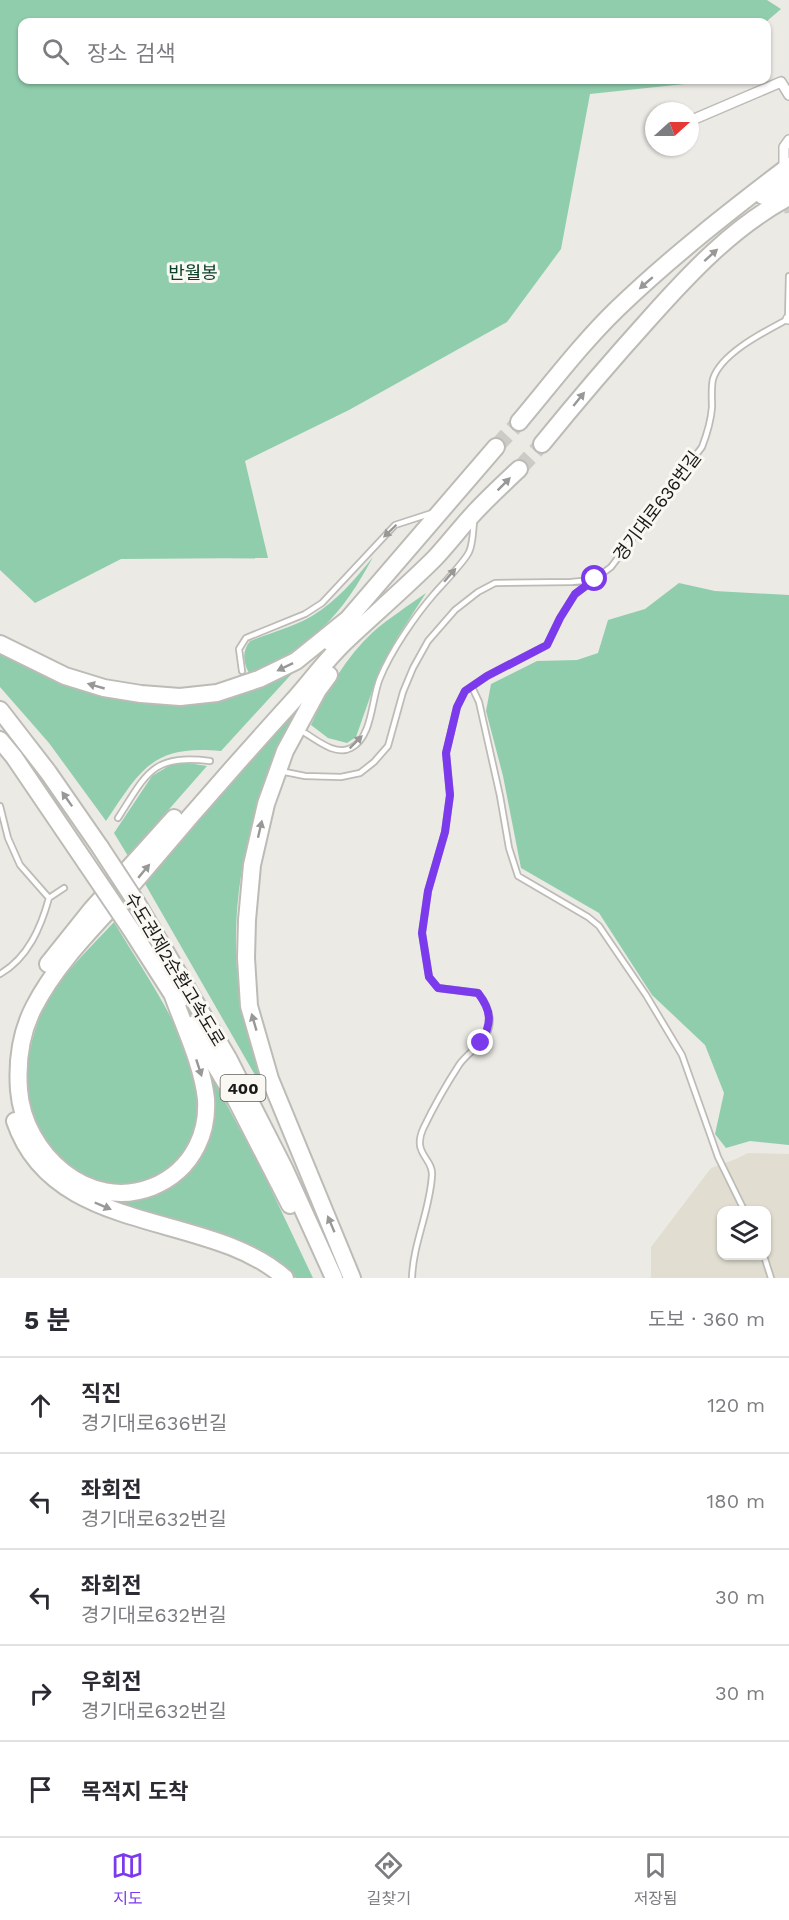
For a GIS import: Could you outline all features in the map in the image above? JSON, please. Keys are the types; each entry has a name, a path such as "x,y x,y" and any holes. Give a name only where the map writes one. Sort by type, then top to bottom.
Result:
{"highway":[{"path":"519,422 574,355 618,309 726,214 787,165"},
{"path":"707,232 760,198 789,183"},
{"path":"542,444 597,376 698,266 763,212 789,197"},
{"path":"741,230 753,221 789,203"},
{"path":"172,993 201,1074 205,1122 199,1142 180,1171 164,1182 141,1191 126,1193 82,1185 61,1171 43,1152 27,1127 20,1103 18,1080 21,1042 33,1009 59,966 190,815 349,638 353,624 496,447"},
{"path":"0,644 65,676 94,685 141,694 180,697 217,693 259,679 296,662 353,624 435,557 519,468"},
{"path":"285,1278 251,1256 195,1235 104,1207 63,1185 28,1152 18,1133 11,1110 8,1081 10,1051 23,1004 54,954 344,628 353,624"},
{"path":"352,1278 270,1079 249,1005 246,958 252,865 266,804 285,751 318,690 354,641 353,624"},
{"name":"수도권제2순환고속도로","path":"0,710 48,772 138,905 228,1058 285,1170 334,1278"},
{"name":"수도권제2순환고속도로","path":"0,740 86,862 172,993 236,1100 290,1205 323,1278"}],"street":[{"path":"699,117 781,82 789,95"},
{"path":"787,165 783,147 789,140"}],"lane":[{"name":"경기대로636번길","path":"412,1278 412,1263 430,1201 433,1171 419,1144 423,1130 459,1065 481,1043 488,1030 490,1019 489,1011 478,993 438,988 429,977 422,933 428,891 445,832 450,795 446,753 457,707 465,691 547,645 575,594 611,567 702,447 712,410 713,379 722,365 737,350 789,319 789,276"},
{"path":"242,671 239,649 246,638 305,614 322,603 395,525 417,516 443,510"},
{"path":"305,733 335,749 345,750 353,747 360,740 367,728 380,678 408,629 431,597 470,552 475,512"},
{"path":"285,772 305,776 341,777 360,773 374,762 388,746 413,668 428,641 455,610 478,592 495,583 571,582 595,579"},
{"path":"472,687 479,702 509,848 518,876 588,917 599,926 646,995 682,1055 718,1157 742,1206"},
{"path":"118,818 145,775 159,764 174,759 210,760"},
{"path":"0,806 8,838 20,865 48,898"},
{"path":"0,974 18,960 31,944 44,917 48,898 64,888"},
{"path":"765,1260 771,1278"}],"shaded area":[{"path":"748,1153 789,1154 789,1278 651,1278 651,1247 711,1168"}],"green space":[{"name":"반월봉","path":"0,0 767,0 781,9 771,18 18,18 18,84 685,84 590,94 561,249 507,322 349,410 245,461 268,558 121,559 35,603 0,570"},
{"path":"373,557 349,596 323,628 290,653 249,673 244,657 250,641 297,623 330,604"},
{"path":"679,583 715,591 789,595 789,1145 750,1141 726,1148 715,1134 724,1093 705,1045 652,995 599,913 521,868 503,776 486,711 491,684 537,661 577,660 598,653 608,620 645,609"},
{"path":"426,593 397,638 375,683 356,737 347,743 328,738 311,725 330,687 354,652 379,627"},
{"path":"0,651 168,702 298,667 221,751 198,750 163,757 139,775 106,821 49,743 0,687"},
{"path":"298,708 280,745 252,824 237,906 236,948 239,990 249,1039 267,1096 144,882"},
{"path":"188,763 207,766 128,856 114,833 152,776 172,764"},
{"path":"114,922 173,1022 191,1065 199,1105 195,1132 182,1156 164,1173 145,1183 125,1186 104,1183 84,1176 66,1164 50,1148 37,1129 31,1114 27,1080 31,1045 49,998 71,968"},
{"path":"210,1074 259,1164 313,1278 296,1278 280,1265 96,1195 121,1198 193,1164"}],"tunnel":[{"path":"787,195 789,213"},
{"path":"496,447 519,422"},
{"path":"519,469 542,444"}],"route":[{"path":"481,1043 488,1030 489,1011 478,993 438,988 429,977 422,933 428,891 445,832 450,795 446,753 457,707 465,691 487,676 547,645 575,594 595,579"}]}
